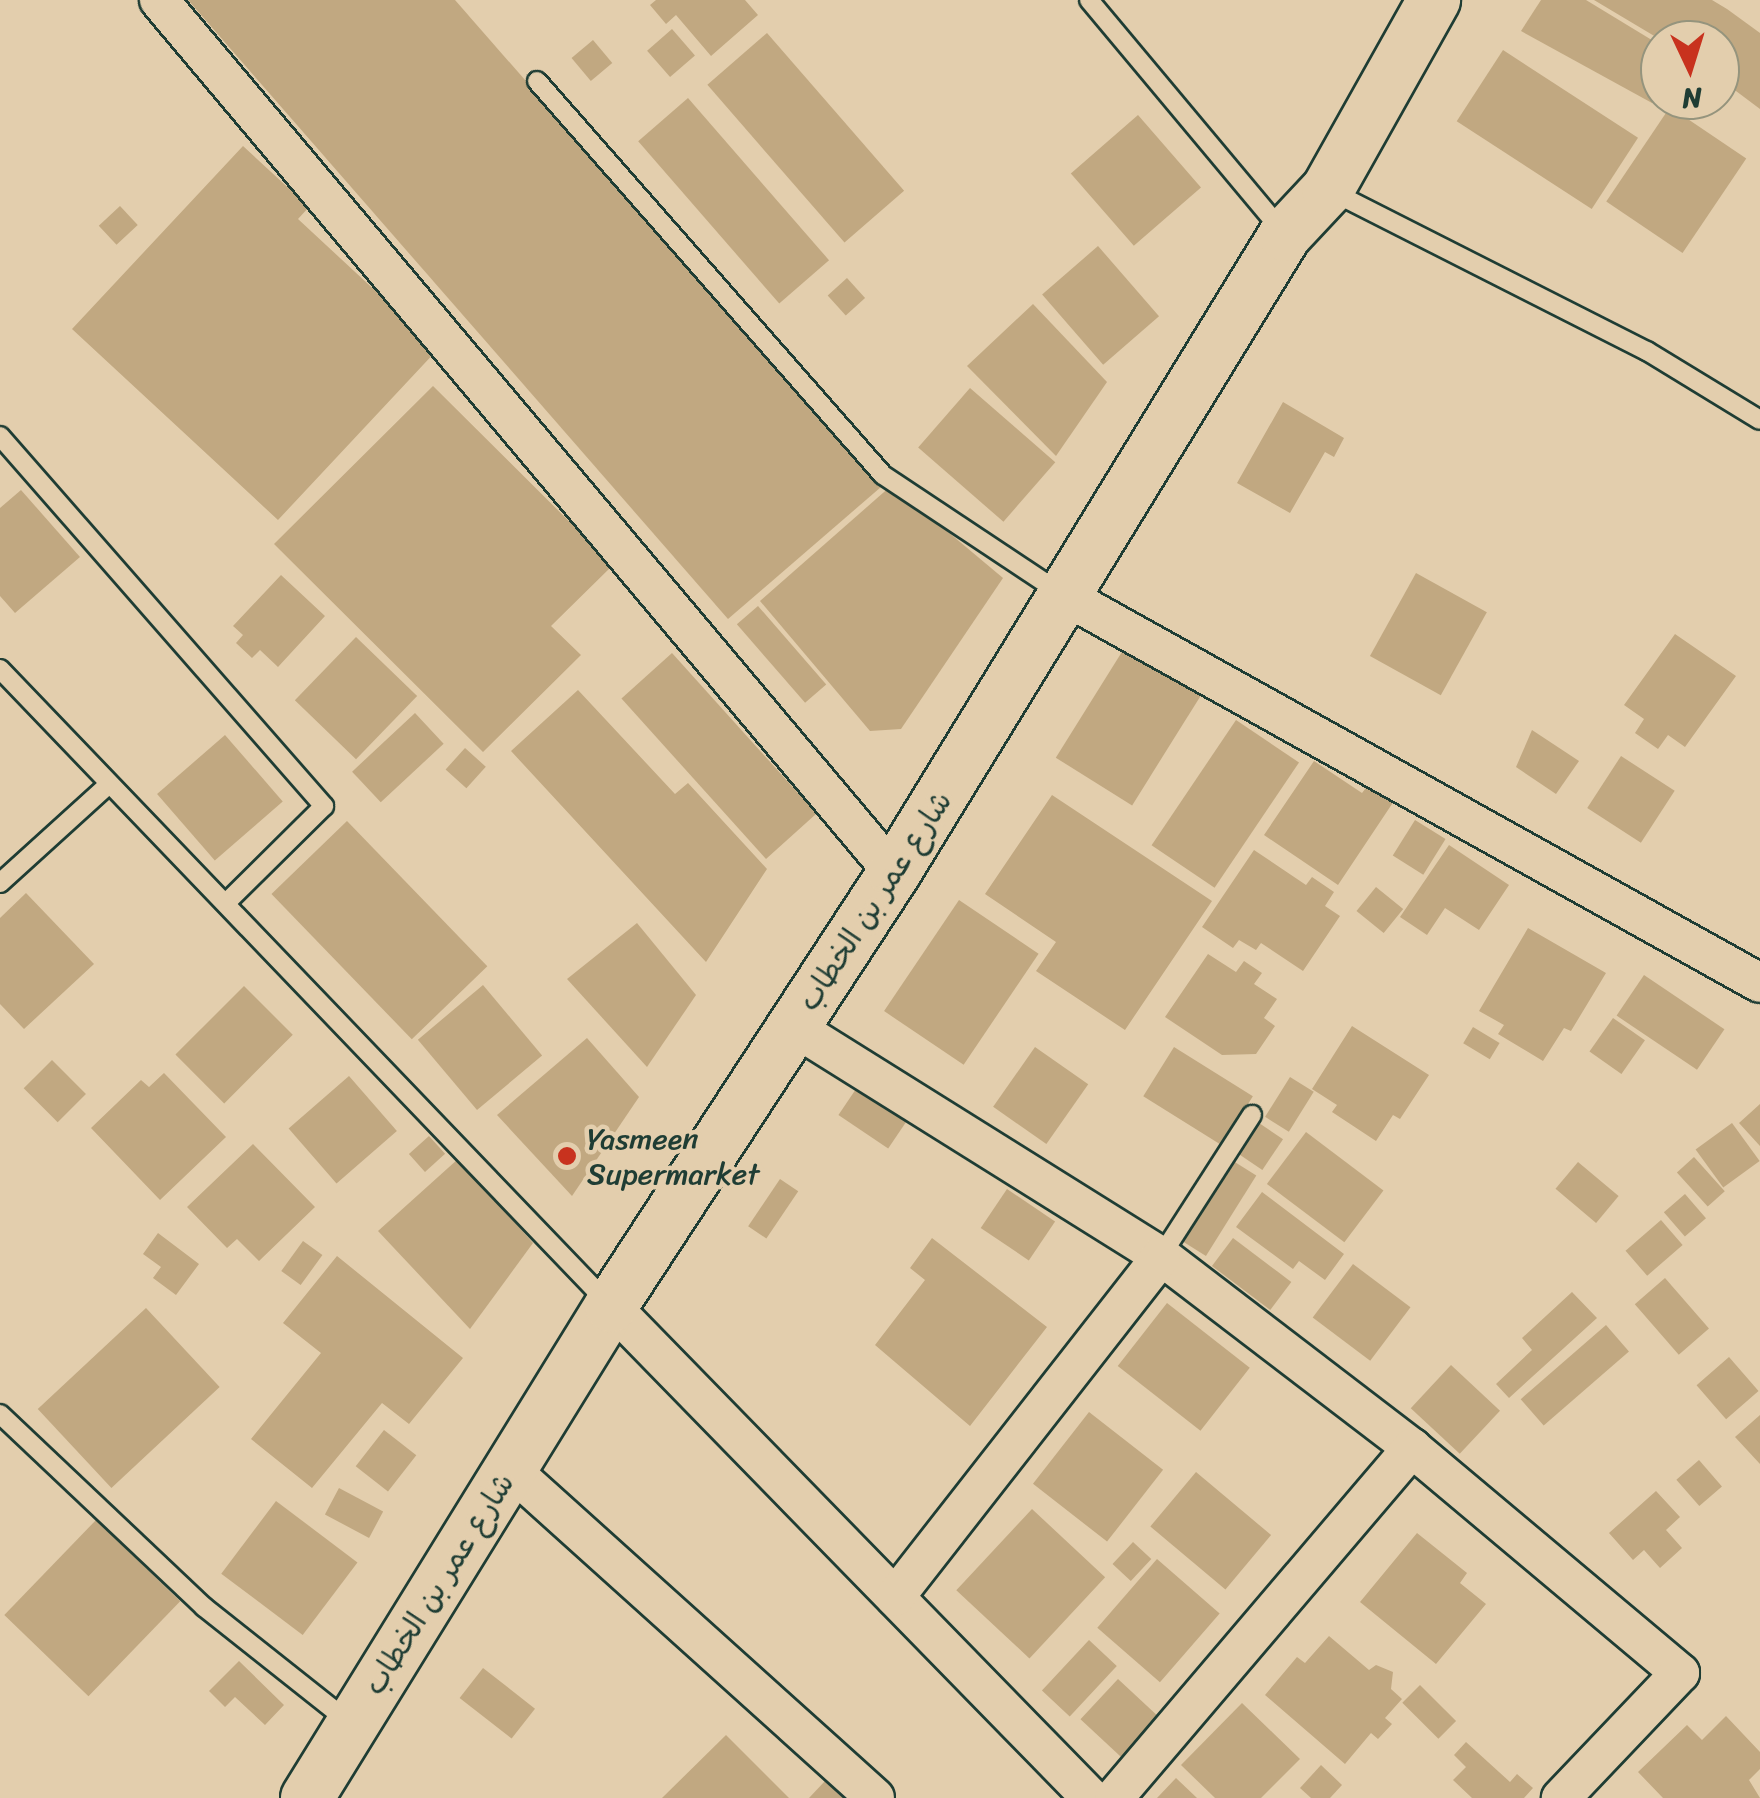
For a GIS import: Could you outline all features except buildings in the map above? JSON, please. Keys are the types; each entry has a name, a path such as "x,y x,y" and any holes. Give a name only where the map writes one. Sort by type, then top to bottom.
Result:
{"main road":[{"name":"شارع عمر بن الخطاب","path":"308,1798 611,1306 894,874 1285,235 1328,189 1434,0"}],"street":[{"path":"158,0 894,874"},
{"path":"1064,596 1760,983"},
{"path":"794,1027 1161,1256 1412,1448 1680,1673 1561,1798"},
{"path":"895,1597 1161,1256"},
{"path":"611,1306 1092,1798"},
{"path":"1114,1798 1412,1448"},
{"path":"510,1470 875,1798"}],"lane":[{"path":"1090,0 1285,235"},
{"path":"537,81 884,475 1064,596"},
{"path":"1328,189 1648,351 1760,420"},
{"path":"0,436 324,806 227,902"},
{"path":"0,669 611,1306"},
{"path":"0,883 108,785"},
{"path":"1161,1256 1252,1115"},
{"path":"0,1414 204,1607 352,1725"}],"place":[{"name":"Yasmeen Supermarket","path":"567,1156"}]}
